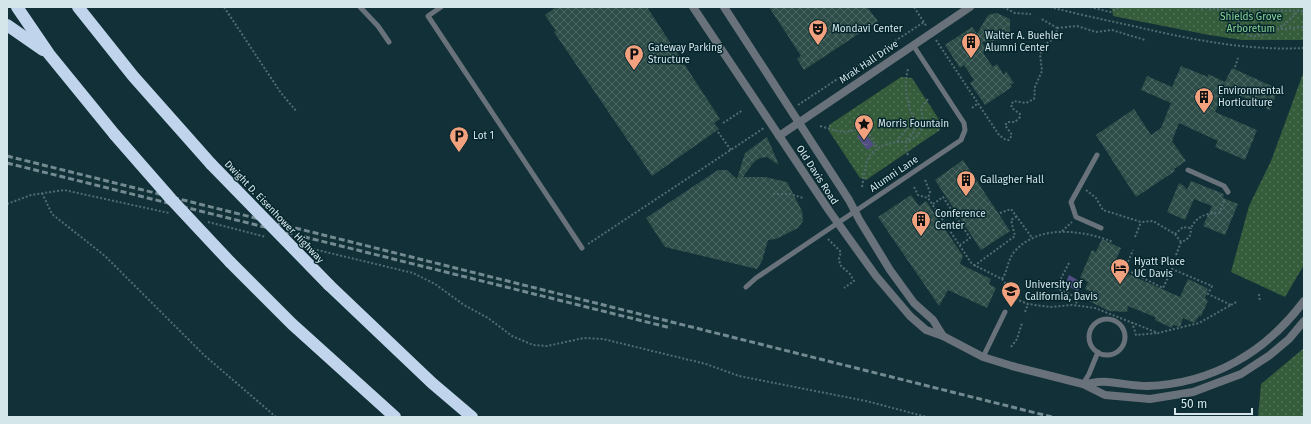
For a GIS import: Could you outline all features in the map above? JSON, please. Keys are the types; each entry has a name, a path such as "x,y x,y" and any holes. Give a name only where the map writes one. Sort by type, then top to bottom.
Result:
{"highway":[{"path":"17,7 49,54 114,135 171,199 230,262 292,324 395,417"},
{"name":"Dwight D. Eisenhower Highway","path":"79,9 133,76 211,164 329,285 432,383 472,417"},
{"path":"7,25 49,54"}],"street":[{"name":"Old Davis Road","path":"693,7 838,223 876,276 910,316 926,330 943,336 984,357 1012,366 1083,384 1106,395 1129,398 1150,398 1193,392 1228,380 1254,366 1289,338 1304,321"},
{"name":"Old Davis Road","path":"724,7 849,200 890,270 914,303 933,320 943,336"},
{"name":"Mrak Hall Drive","path":"779,136 970,7"},
{"name":"Old Davis Road","path":"1083,384 1107,382 1130,385 1173,384 1217,372 1234,364 1266,343 1290,318 1304,300"}],"lane":[{"path":"360,7 378,26 389,42"},
{"path":"442,7 428,16 582,248"},
{"name":"Alumni Lane","path":"746,287 756,278 956,144 963,135 964,123 913,45"},
{"path":"1097,155 1071,202 1076,217 1102,228"},
{"path":"1188,170 1224,186 1228,192"},
{"path":"984,357 1005,312"},
{"path":"1101,320 1112,320 1118,322 1124,332 1123,344 1120,349 1110,355 1098,352 1090,342 1092,328 1101,320"},
{"path":"1083,384 1098,352"}],"path":[{"path":"224,7 281,93 297,112"},
{"path":"914,7 928,28"},
{"path":"1003,7 1015,13 1031,14"},
{"path":"1050,7 1180,37 1218,44 1277,49 1304,48"},
{"path":"1090,7 1110,12 1120,7"},
{"path":"1189,7 1233,10 1304,11"},
{"path":"1233,10 1236,19 1246,30 1249,36 1268,34 1280,29 1304,27"},
{"path":"1280,29 1298,11"},
{"path":"1040,18 1057,28 1077,26 1091,32 1112,30 1145,40"},
{"path":"797,105 924,22"},
{"path":"935,39 999,135 1006,140 1009,140 1012,135 1005,128 1006,123 1015,122 1020,117 1020,114 1012,108 1011,104 1014,101 1026,103 1034,99 1034,89 1042,71 1040,54 1046,44 1056,37 1057,28"},
{"path":"1235,67 1238,58"},
{"path":"908,69 905,87 915,122 912,133 906,142 905,149 908,155"},
{"path":"862,187 865,168 870,154 877,147 897,142 910,142 918,136 923,121 921,108 928,99"},
{"path":"972,108 978,104"},
{"path":"723,123 742,110"},
{"path":"897,142 903,132 915,122 932,122 948,128"},
{"path":"820,126 841,132 854,132 864,126 877,147"},
{"path":"582,248 764,128"},
{"path":"718,132 731,150"},
{"path":"925,180 930,192 928,198"},
{"path":"1080,185 1096,198 1103,210 1141,222 1153,221 1175,234 1181,242"},
{"path":"914,187 918,195 928,198 933,204 974,266 1002,279 1018,300 1028,304 1050,307 1076,306 1094,308 1131,321 1158,333"},
{"path":"7,204 42,193 64,190 172,213"},
{"path":"1176,255 1181,242 1188,239 1191,235 1191,228 1194,223 1203,215 1219,213 1228,192"},
{"path":"42,193 52,214 105,256 204,355 276,417"},
{"path":"773,194 790,194 803,198"},
{"path":"933,204 943,197 970,238 960,245"},
{"path":"1000,213 1009,209 1013,211 1033,239"},
{"path":"974,266 1015,236 1011,220 1017,216"},
{"path":"1062,231 1076,217"},
{"path":"202,221 271,238"},
{"path":"1135,236 1141,222"},
{"path":"1175,234 1183,228 1191,228"},
{"path":"1002,279 1012,255 1033,239 1062,231 1088,233 1113,242"},
{"path":"828,238 841,252 839,258 840,265 850,274 854,281 844,288"},
{"path":"302,246 412,273 435,284 464,305 488,318 512,336 533,345 547,346 584,338 603,339 706,364 739,376 866,401 927,417"},
{"path":"1125,269 1133,250"},
{"path":"1069,262 1056,288 1080,298 1076,306"},
{"path":"1115,266 1125,269 1163,288 1172,269 1212,286 1208,294 1231,304"},
{"path":"1259,294 1260,302"},
{"path":"1131,321 1136,335 1158,333 1199,323 1238,301"},
{"path":"1025,312 1028,304"},
{"path":"1011,347 1017,339 1022,324"}],"green space":[{"name":"Shields Grove Arboretum","path":"1105,7 1304,7 1304,40 1242,40 1209,35 1113,16 1112,9"},
{"path":"1304,71 1304,265 1285,297 1231,272 1249,206 1271,161"},
{"path":"901,77 912,78 942,124 940,130 866,180 860,178 829,131 829,125"},
{"path":"1304,348 1304,417 1258,417 1261,384"}],"water":[{"path":"864,131 874,145 867,150 857,136"},
{"path":"1069,275 1081,282 1078,291 1065,285"}],"building":[{"name":"Gateway Parking Structure","path":"556,7 647,7 720,119 714,123 719,129 652,176 554,32 556,31 545,15"},
{"name":"Mondavi Center","path":"769,7 867,7 878,21 804,70 797,59 801,56"},
{"name":"Walter A. Buehler Alumni Center","path":"997,13 1010,19 1010,32 1005,40 982,42 987,50 983,53 993,67 997,64 1004,75 1006,71 1014,83 1010,84 1012,87 985,105 970,83 974,80 964,65 960,68 945,45 972,27 977,34 988,15"},
{"path":"1181,66 1208,77 1208,74 1225,82 1232,68 1278,89 1270,110 1226,89 1215,112 1257,130 1245,160 1215,147 1218,141 1179,123 1172,141 1186,161 1174,169 1175,171 1136,197 1096,135 1134,109 1151,135 1161,128 1171,103 1141,90 1147,76 1172,87"},
{"path":"767,137 779,165 767,157 760,158 754,162 743,177 765,177 787,182 802,211 803,221 798,228 776,239 768,240 762,261 757,269 665,247 646,218 718,170 727,170 737,179 745,153"},
{"name":"Gallagher Hall","path":"963,160 1010,231 981,250 935,180"},
{"path":"1191,181 1224,194 1223,198 1238,204 1225,235 1203,226 1212,206 1194,199 1185,220 1167,212 1179,183 1187,190"},
{"name":"Conference Center","path":"911,195 919,206 926,201 963,256 960,264 991,279 989,284 996,288 987,308 948,290 939,306 878,217"},
{"name":"Hyatt Place UC Davis","path":"1102,239 1121,248 1113,267 1180,297 1188,279 1207,288 1208,291 1205,298 1208,301 1201,316 1199,316 1194,323 1183,318 1180,327 1173,325 1172,328 1155,320 1155,317 1128,306 1127,312 1109,311 1087,300 1091,292 1085,289 1088,282 1080,278 1092,250 1096,252"}],"railway":[{"path":"7,156 1052,417"},
{"path":"7,163 671,328"}],"place":[{"name":"Mondavi Center","path":"818,46"},
{"name":"Walter A. Buehler Alumni Center","path":"971,59"},
{"name":"Gateway Parking Structure","path":"634,71"},
{"name":"Environmental Horticulture","path":"1204,114"},
{"name":"Morris Fountain","path":"864,141"},
{"name":"Lot 1","path":"459,153"},
{"name":"Gallagher Hall","path":"966,197"},
{"name":"Conference Center","path":"921,237"},
{"name":"Hyatt Place UC Davis","path":"1120,285"},
{"name":"University of California, Davis","path":"1011,308"}]}
